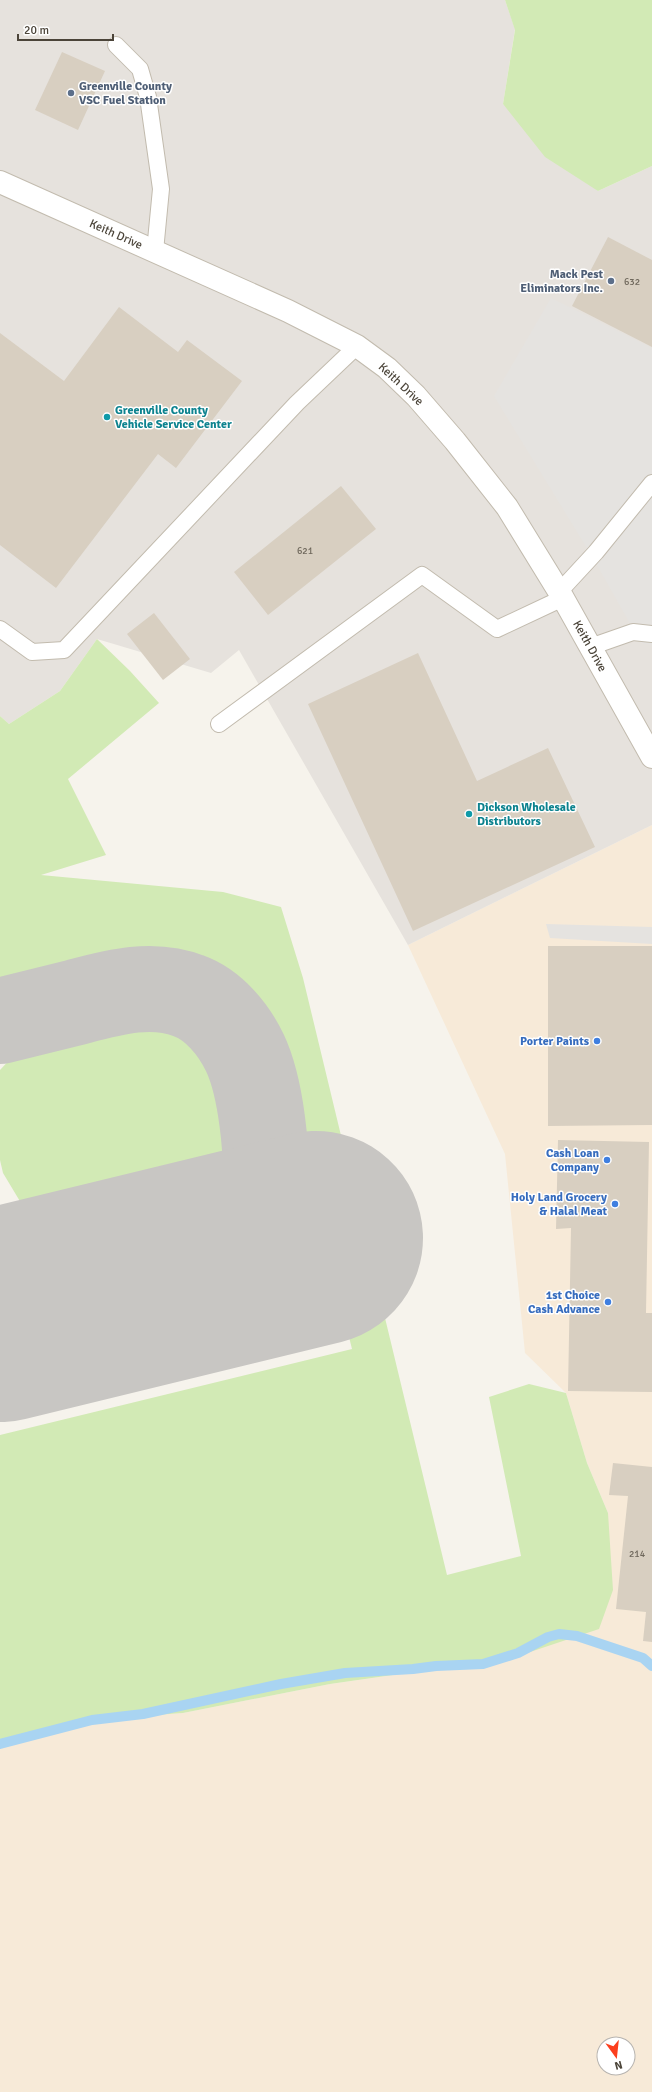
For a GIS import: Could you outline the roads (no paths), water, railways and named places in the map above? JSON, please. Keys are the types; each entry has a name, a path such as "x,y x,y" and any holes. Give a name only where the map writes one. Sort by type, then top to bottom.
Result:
{"street":[{"name":"Keith Drive","path":"0,182 288,311 357,346 387,368 416,396 455,441 507,507 561,595 652,757"}],"lane":[{"path":"116,46 140,70 148,98 161,189 155,252"},
{"path":"0,628 32,652 64,650 297,403 357,346"},
{"path":"219,724 422,575 498,629 561,595 652,483"},
{"path":"590,647 633,632 652,634"}],"waterway":[{"path":"0,1744 92,1720 143,1714 281,1684 345,1673 483,1664 518,1653 548,1637 559,1634 577,1636 643,1658 652,1666"}],"place":[{"name":"Greenville County VSC Fuel Station","path":"71,93"},
{"name":"Mack Pest Eliminators Inc.","path":"611,281"},
{"name":"Greenville County Vehicle Service Center","path":"107,417"},
{"name":"Dickson Wholesale Distributors","path":"469,814"},
{"name":"Porter Paints","path":"597,1041"},
{"name":"Cash Loan Company","path":"607,1160"},
{"name":"Holy Land Grocery & Halal Meat","path":"615,1204"},
{"name":"1st Choice Cash Advance","path":"608,1302"}]}
